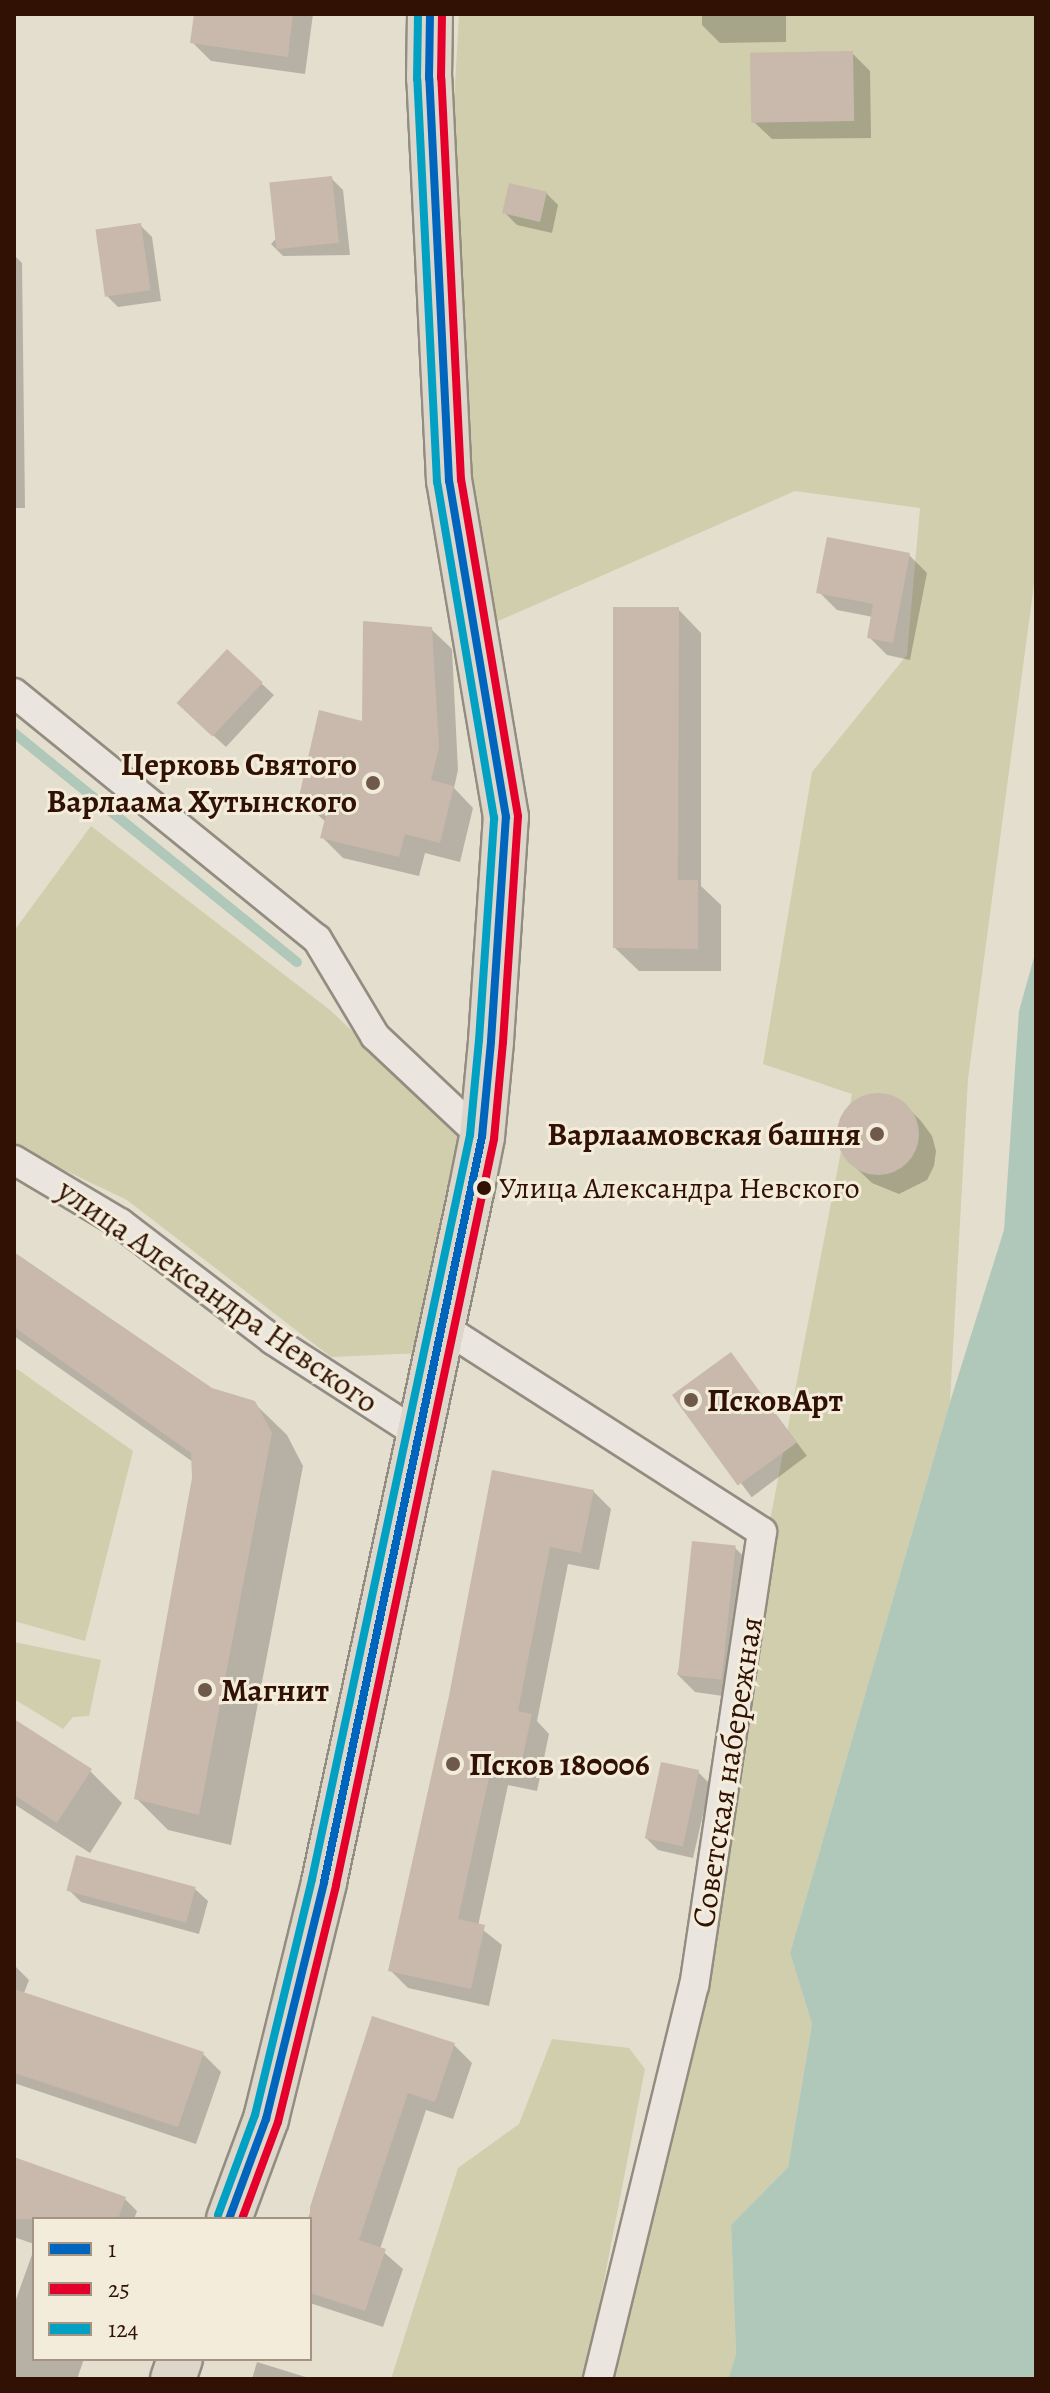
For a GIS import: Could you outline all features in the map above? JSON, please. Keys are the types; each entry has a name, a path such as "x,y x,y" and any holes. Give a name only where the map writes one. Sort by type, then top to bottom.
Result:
{"main road":[{"path":"230,2217 266,2119 288,2031 420,1435 482,1137 506,817 449,481 429,78 430,14"}],"street":[{"path":"14,693 317,939 375,1036 482,1137"},
{"name":"улица Александра Невского","path":"14,1160 120,1223 273,1340 420,1435"},
{"name":"Советская набережная","path":"443,1327 762,1532 694,1985 598,2379"}],"shaded area":[{"path":"459,14 1036,14 1036,569 968,1079 950,1402 790,1953 812,2024 788,2167 731,2225 736,2354 728,2379 605,2379 852,1094 763,1064 812,772 907,655 920,508 795,491 489,625 463,461 449,193"},
{"path":"91,826 330,1010 469,1141 422,1353 331,1357 127,1200 14,1146 14,931"},
{"path":"1036,950 1036,2379 728,2379 736,2354 731,2225 788,2167 812,2024 790,1953 950,1402 1004,1230 1019,1011"},
{"path":"17,1369 133,1451 85,1641 14,1621 14,1373"},
{"path":"14,1642 101,1660 89,1716 73,1717 63,1729 14,1699"},
{"path":"552,2039 629,2048 645,2069 585,2379 391,2379 458,2168 519,2124"}],"building":[{"path":"194,14 293,14 288,57 190,43"},
{"path":"853,51 854,121 751,123 750,53"},
{"path":"332,176 339,243 276,249 269,183"},
{"path":"509,183 547,192 540,222 502,213"},
{"path":"141,223 150,290 105,297 95,229"},
{"path":"827,537 910,553 893,643 867,638 873,604 816,593"},
{"path":"613,607 679,607 678,880 698,880 698,949 613,948"},
{"name":"Церковь Святого Варлаама Хутынского","path":"363,621 432,627 439,748 431,780 454,786 440,843 405,834 399,857 320,838 328,808 298,801 319,710 362,721"},
{"path":"227,649 263,682 212,737 177,703"},
{"name":"Варлаамовская башня","path":"878,1093 894,1096 907,1105 916,1118 919,1134 916,1150 907,1163 894,1172 878,1175 862,1172 849,1163 840,1150 837,1134 840,1118 849,1105 862,1096"},
{"path":"14,1252 212,1388 255,1401 272,1433 199,1815 134,1799 192,1478 191,1453 14,1327"},
{"path":"731,1352 797,1443 738,1486 672,1395"},
{"path":"492,1470 594,1490 581,1553 550,1547 518,1711 532,1714 519,1774 491,1768 458,1919 485,1925 471,1989 388,1971 449,1696"},
{"path":"692,1541 736,1546 722,1680 678,1675"},
{"path":"14,1719 92,1769 57,1823 14,1795"},
{"path":"661,1762 699,1770 683,1846 645,1838"},
{"path":"76,1855 196,1887 186,1923 66,1891"},
{"path":"14,1989 204,2052 178,2127 14,2073"},
{"path":"372,2016 455,2043 435,2102 408,2093 359,2240 386,2249 365,2311 312,2294 310,2207"},
{"path":"14,2157 126,2197 119,2217 14,2219"}],"waterway":[{"path":"14,733 297,962"}],"transit line":[{"name":"124","path":"218,2215 255,2115 312,1879 470,1135 479,1040 494,818 437,482 417,79 418,14"},
{"name":"1","path":"230,2217 266,2119 324,1882 482,1137 491,1041 506,817 449,481 429,78 430,14"},
{"name":"25","path":"243,2217 278,2122 336,1885 494,1139 503,1042 518,816 461,480 441,78 442,14"}],"place":[{"name":"Церковь Святого Варлаама Хутынского","path":"373,783"},
{"name":"Варлаамовская башня","path":"877,1134"},
{"name":"Улица Александра Невского","path":"484,1188"},
{"name":"ПсковАрт","path":"691,1400"},
{"name":"Магнит","path":"205,1690"},
{"name":"Псков 180006","path":"453,1764"}]}
